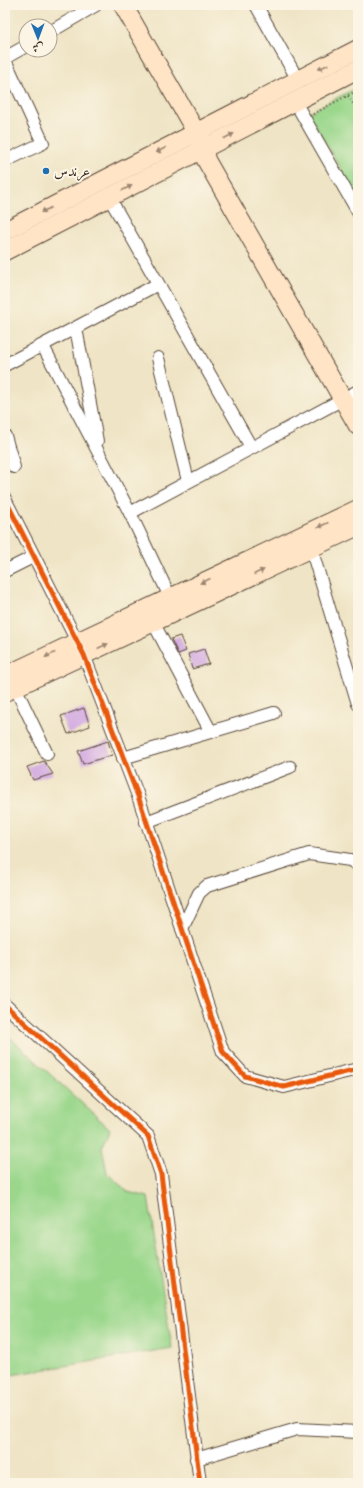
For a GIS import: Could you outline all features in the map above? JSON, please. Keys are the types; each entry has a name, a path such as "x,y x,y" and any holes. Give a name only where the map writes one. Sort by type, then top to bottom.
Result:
{"street":[{"path":"58,27 96,5"},
{"path":"110,5 351,395 358,426"},
{"path":"123,5 190,135"},
{"path":"256,5 298,80"},
{"path":"5,231 358,49"},
{"path":"5,161 43,143 5,59 18,51"},
{"path":"5,251 109,197 202,154 358,69"},
{"path":"295,102 358,212"},
{"path":"109,197 251,447"},
{"path":"5,365 158,284"},
{"path":"76,328 99,454"},
{"path":"43,346 130,513 170,597"},
{"path":"158,358 188,481"},
{"path":"130,513 251,447 351,395"},
{"path":"5,436 14,467"},
{"path":"5,499 80,648 146,822 223,1052 245,1076 284,1087 358,1069"},
{"path":"47,754 8,685 80,648 170,597 358,509"},
{"path":"80,648 153,622 358,526"},
{"path":"311,548 358,703"},
{"path":"5,570 33,557"},
{"path":"153,622 211,732"},
{"path":"123,758 274,713"},
{"path":"146,822 290,767"},
{"path":"182,929 199,893 207,886 309,854 350,860 358,865"},
{"path":"5,1005 148,1136 161,1174 200,1483"},
{"path":"196,1459 297,1429 358,1432"}],"path":[{"path":"313,114 358,90"},
{"path":"348,96 358,111"}],"green space":[{"path":"358,87 358,198 308,113"},
{"path":"5,1033 110,1129 102,1147 107,1173 128,1192 148,1197 172,1348 5,1376"}],"building":[{"path":"180,636 186,651 178,654 171,639"},
{"path":"204,649 209,664 192,669 188,654"},
{"path":"84,708 90,726 68,734 61,716"},
{"path":"108,741 112,755 83,764 78,751"},
{"path":"44,761 53,774 33,780 27,767"}],"cycle path":[{"path":"5,499 84,655 138,796 223,1052 245,1076 284,1087 358,1069"},
{"path":"5,1005 148,1136 161,1174 200,1483"}],"place":[{"name":"عرندس","path":"46,171"}]}
